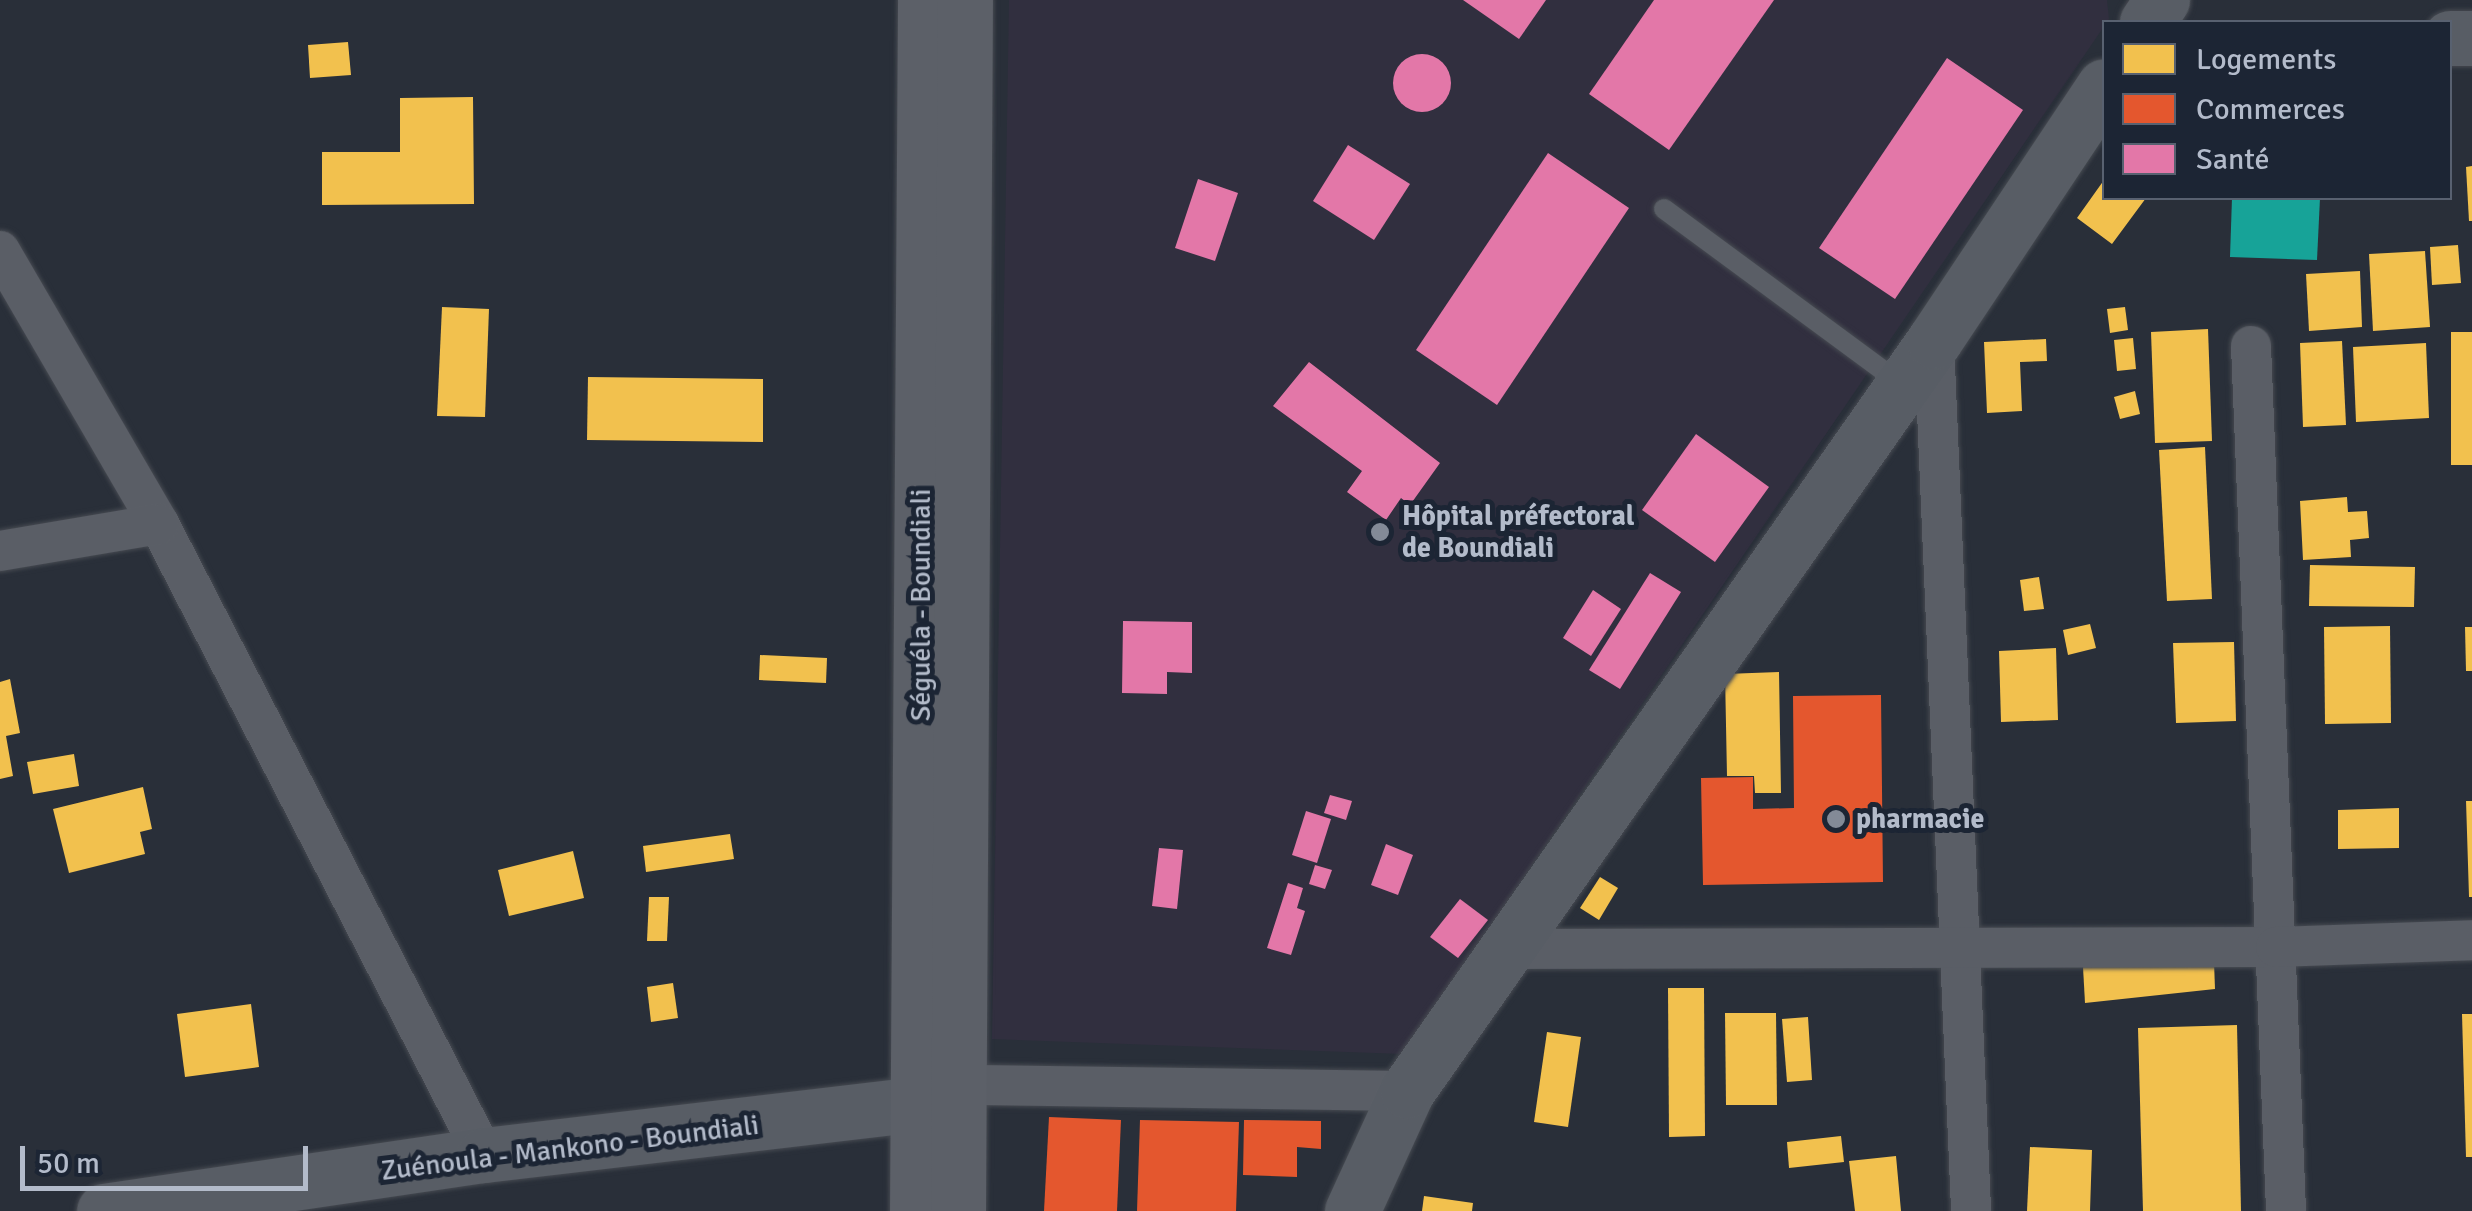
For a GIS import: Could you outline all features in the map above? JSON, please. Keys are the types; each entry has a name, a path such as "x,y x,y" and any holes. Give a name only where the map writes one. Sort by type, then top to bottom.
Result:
{"main road":[{"name":"Séguéla - Boundiali","path":"926,0 938,1097 958,1211"},
{"name":"Séguéla - Boundiali","path":"917,1211 938,1097 965,0"}],"street":[{"path":"1352,1211 1408,1091 1934,341 2102,89"},
{"path":"0,251 159,524 484,1155"},
{"path":"1934,341 1963,946 1971,1211"},
{"path":"2251,346 2286,1211"},
{"path":"0,551 159,524"},
{"path":"1505,950 2276,947 2472,940"},
{"path":"938,1097 977,1085 1408,1091"},
{"name":"Zuénoula - Mankono - Boundiali","path":"104,1211 484,1155 938,1097"}],"lane":[{"path":"1664,209 1902,384"}],"shaded area":[{"name":"Hôpital préfectoral de Boundiali","path":"1009,0 2107,0 2109,19 2102,20 2102,29 1403,1054 992,1039"}],"building: Logements":[{"path":"348,42 351,75 310,78 308,45"},
{"path":"473,97 474,204 322,205 322,152 400,152 400,98"},
{"path":"2472,166 2472,221 2469,221 2466,167"},
{"path":"2102,183 2102,200 2145,200 2112,244 2077,218"},
{"path":"2458,245 2461,283 2432,285 2430,247"},
{"path":"2425,251 2430,327 2373,331 2369,254"},
{"path":"2360,271 2362,327 2309,331 2306,274"},
{"path":"442,307 489,309 485,417 437,416"},
{"path":"2125,307 2128,330 2110,333 2107,309"},
{"path":"2208,329 2212,441 2155,443 2151,332"},
{"path":"2451,332 2472,332 2472,465 2451,465"},
{"path":"2133,338 2136,369 2117,371 2114,340"},
{"path":"2046,339 2047,361 2020,362 2022,411 1987,413 1984,342"},
{"path":"2342,341 2346,425 2303,427 2300,343"},
{"path":"2426,343 2429,418 2356,422 2353,347"},
{"path":"588,377 763,379 763,442 587,440"},
{"path":"2135,391 2140,414 2120,419 2114,397"},
{"path":"2205,447 2212,599 2167,601 2159,450"},
{"path":"2347,497 2348,512 2367,511 2369,538 2350,540 2351,557 2303,560 2300,501"},
{"path":"2310,565 2415,567 2414,607 2309,606"},
{"path":"2039,577 2044,609 2024,611 2020,580"},
{"path":"2090,624 2096,648 2068,655 2063,630"},
{"path":"2390,626 2391,723 2325,724 2324,627"},
{"path":"2465,627 2472,627 2472,671 2466,671"},
{"path":"2234,642 2236,721 2176,723 2173,643"},
{"path":"2056,648 2058,720 2001,722 1999,651"},
{"path":"760,655 827,658 826,683 759,680"},
{"path":"1779,672 1781,793 1755,793 1754,776 1727,776 1725,674"},
{"path":"10,679 20,733 6,736 13,776 0,779 0,682"},
{"path":"74,754 79,786 33,794 27,762"},
{"path":"143,787 152,829 140,832 145,854 69,873 53,809"},
{"path":"2466,801 2472,801 2472,897 2469,897"},
{"path":"2399,808 2399,848 2338,849 2338,810"},
{"path":"730,834 734,859 646,872 643,846"},
{"path":"573,851 584,898 509,916 498,870"},
{"path":"1600,877 1618,888 1599,920 1580,908"},
{"path":"649,897 669,897 667,941 647,941"},
{"path":"2214,962 2215,989 2085,1003 2083,967"},
{"path":"673,983 678,1018 651,1022 647,987"},
{"path":"1668,988 1704,988 1705,1136 1669,1137"},
{"path":"251,1004 259,1067 185,1077 177,1014"},
{"path":"1725,1013 1776,1013 1777,1105 1726,1105"},
{"path":"2462,1014 2472,1014 2472,1157 2466,1157"},
{"path":"1808,1017 1812,1080 1787,1082 1782,1019"},
{"path":"2237,1025 2241,1211 2143,1211 2138,1028"},
{"path":"1547,1032 1581,1037 1568,1127 1534,1122"},
{"path":"1841,1136 1844,1162 1789,1168 1787,1142"},
{"path":"2030,1147 2092,1150 2090,1211 2027,1211"},
{"path":"1896,1156 1901,1211 1855,1211 1849,1161"},
{"path":"1424,1196 1473,1203 1472,1211 1422,1211"}],"building: Commerces":[{"path":"1881,695 1883,882 1703,885 1701,778 1753,777 1753,809 1794,808 1793,696"},
{"path":"1049,1117 1121,1120 1117,1211 1044,1211"},
{"path":"1140,1120 1239,1122 1236,1211 1137,1211"},
{"path":"1244,1120 1321,1121 1321,1149 1297,1147 1297,1177 1243,1175"}],"building: Santé":[{"path":"1463,0 1546,0 1519,39"},
{"path":"1654,0 1774,0 1669,150 1589,94"},
{"path":"1422,54 1442,63 1451,83 1442,103 1422,112 1402,103 1393,83 1402,63"},
{"path":"1947,58 2023,110 1895,299 1819,248"},
{"path":"1348,145 1410,184 1374,240 1313,201"},
{"path":"1548,153 1629,208 1497,405 1416,350"},
{"path":"1198,179 1238,193 1215,261 1175,248"},
{"path":"1309,362 1440,463 1410,505 1401,498 1386,520 1347,492 1362,471 1273,406"},
{"path":"1696,434 1769,487 1715,562 1642,510"},
{"path":"1650,573 1681,592 1620,689 1589,670"},
{"path":"1593,590 1621,609 1591,656 1563,638"},
{"path":"1123,621 1192,622 1192,673 1167,672 1167,694 1122,693"},
{"path":"1330,795 1352,801 1346,820 1324,813"},
{"path":"1306,811 1331,819 1317,863 1292,855"},
{"path":"1386,844 1413,855 1398,895 1371,885"},
{"path":"1159,848 1183,850 1177,909 1152,906"},
{"path":"1315,865 1332,870 1325,889 1309,884"},
{"path":"1288,883 1303,888 1297,908 1305,911 1291,955 1267,948"},
{"path":"1460,899 1488,920 1458,958 1430,937"}],"building: Public":[{"path":"2232,200 2320,200 2317,260 2230,257"}],"place":[{"name":"Hôpital préfectoral de Boundiali","path":"1380,532"},
{"name":"pharmacie","path":"1836,819"}]}
